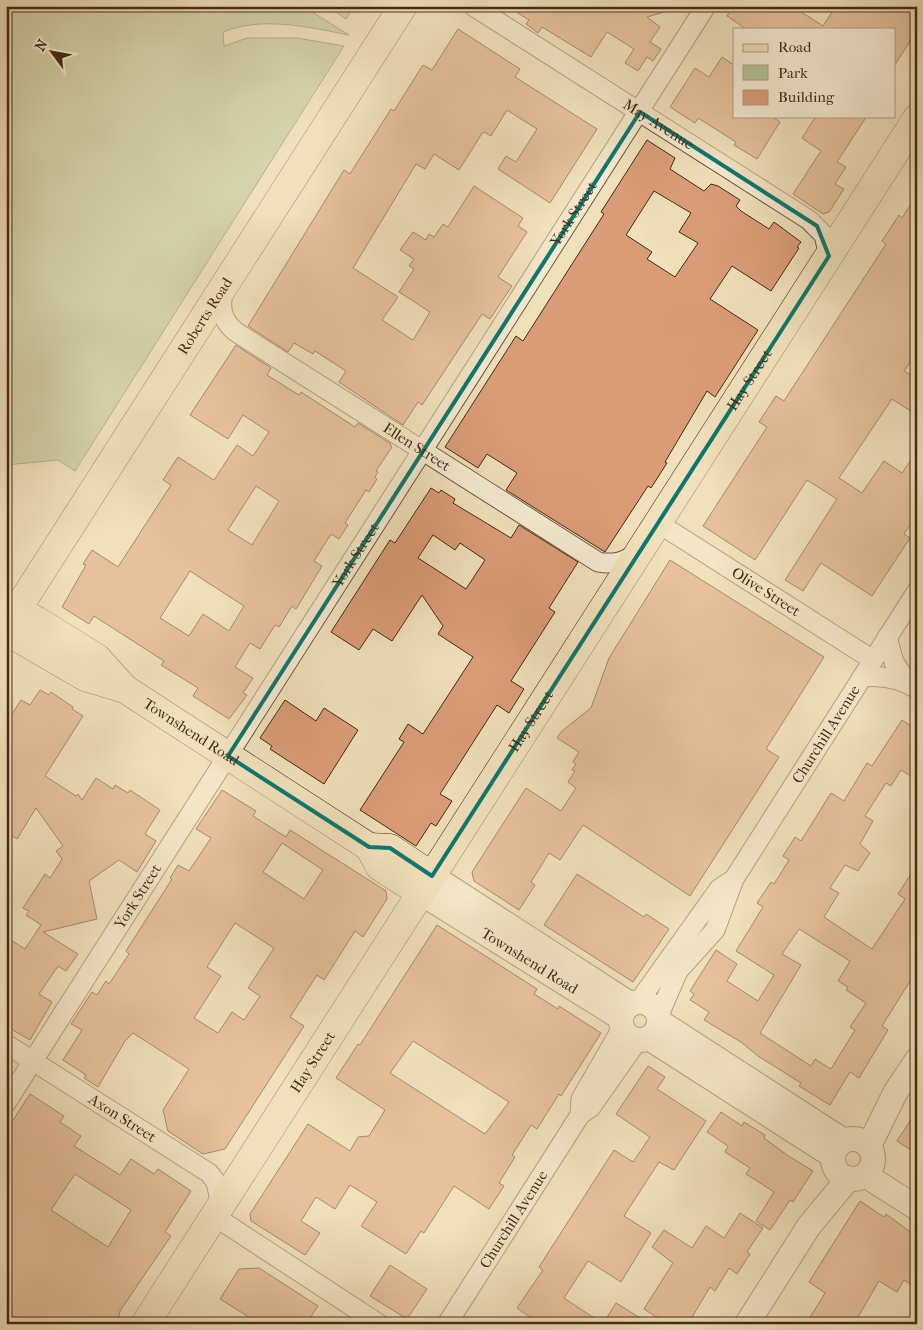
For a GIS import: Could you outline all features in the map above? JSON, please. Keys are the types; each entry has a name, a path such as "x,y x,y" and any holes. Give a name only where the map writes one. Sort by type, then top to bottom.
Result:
{"main road":[{"name":"Roberts Road","path":"9,618 223,289 403,6"},
{"name":"Hay Street","path":"145,1324 917,118"},
{"name":"Townshend Road","path":"9,618 85,677 126,689 369,847 390,848 426,884"}],"street":[{"name":"May Avenue","path":"473,6 809,220 824,236 829,256"},
{"name":"York Street","path":"6,1103 706,6"},
{"name":"Ellen Street","path":"223,289 220,307 227,325 236,332 598,562 611,564 622,562 629,559 642,547"},
{"name":"Olive Street","path":"658,523 873,660"},
{"name":"Churchill Avenue","path":"448,1324 580,1115 591,1107 719,889 734,878 917,591"},
{"path":"887,638 894,662 913,686"},
{"path":"862,677 879,676 913,686"},
{"name":"Townshend Road","path":"426,884 852,1158 917,1208"},
{"name":"Axon Street","path":"6,1044 210,1173 216,1182 217,1210"},
{"path":"747,1324 852,1158 917,1060"},
{"name":"Townshend Road","path":"852,1158 917,1189"},
{"path":"217,1210 379,1324"}],"highlighted area":[{"path":"640,112 817,226 829,256 432,876 390,848 369,847 228,756"}],"green space":[{"path":"6,6 303,6 349,35 285,24 253,25 223,32 224,46 247,38 297,38 344,46 75,471 58,460 6,465"},
{"path":"327,6 354,6 346,19"}],"building":[{"path":"507,6 671,6 671,10 647,17 660,27 650,42 661,49 653,61 647,57 638,71 625,63 634,49 607,32 591,57 542,27 538,33 526,24 529,20"},
{"path":"733,6 792,6 823,26 836,6 917,6 917,31 896,63 896,28 745,28 727,16"},
{"path":"458,29 520,69 515,77 597,129 550,203 498,169 506,156 516,162 537,129 507,110 491,136 484,132 481,135 459,170 434,154 425,169 416,164 353,268 398,297 382,320 413,340 430,312 399,292 414,269 409,266 414,259 400,250 413,232 426,240 429,234 434,237 443,224 448,227 474,186 523,218 518,226 527,232 498,277 512,286 490,319 482,314 422,405 418,402 403,425 339,382 346,371 315,351 313,354 294,343 288,352 248,326 344,170 350,174 391,109 394,111 423,65 432,70"},
{"path":"722,57 733,64 733,118 774,118 780,122 757,159 734,145 736,142 698,118 695,123 670,107 695,68 709,77"},
{"path":"815,118 866,118 837,162 846,167 835,184 844,189 829,212 823,214 793,194 821,151 802,138"},
{"path":"647,140 675,158 670,169 704,191 711,184 718,186 740,200 736,206 741,211 769,229 774,222 801,242 771,291 732,266 710,299 758,330 715,397 707,391 665,462 667,463 651,488 648,486 605,552 506,490 517,473 487,454 478,468 445,447 516,336 523,341 604,214 601,212","holes":["654,191 691,213 679,232 698,243 675,277 647,259 652,252 626,235"]},
{"path":"917,195 917,352 904,371 917,379 917,415 892,399 839,478 862,493 884,461 902,473 917,451 917,515 904,534 910,538 872,596 821,563 803,591 785,580 837,499 807,480 755,560 703,526 767,427 759,422 776,396 784,401 886,244 882,241 899,215 902,218"},
{"path":"236,345 271,368 267,375 299,395 301,392 355,427 358,423 391,444 392,447 376,471 378,472 375,477 377,479 369,492 366,490 345,523 348,525 339,539 331,534 314,561 322,566 296,609 292,606 279,627 275,625 260,649 250,643 235,667 253,678 243,693 247,695 229,719 193,696 198,688 161,665 164,661 94,616 89,624 62,607 86,565 83,564 92,550 118,567 171,485 163,480 178,457 214,480 237,445 253,456 269,432 243,415 228,439 190,415","holes":["256,486 279,501 252,545 228,530","190,571 244,606 229,631 203,614 189,636 160,618"]},
{"path":"431,488 439,493 441,490 455,499 453,503 511,538 519,525 578,562 549,608 555,612 511,681 524,689 509,713 497,705 440,794 452,801 436,826 431,823 416,846 360,810 404,742 399,739 408,724 423,734 473,657 438,634 443,626 422,595 392,641 373,629 359,650 331,632 390,540 395,543","holes":["433,535 455,550 460,543 485,560 466,589 418,558"]},
{"path":"670,560 824,657 766,749 779,757 690,896 583,825 560,860 549,853 531,882 535,885 519,910 474,881 472,872 526,788 561,811 576,788 568,782 575,771 572,770 576,764 573,762 579,752 557,738 562,731 591,708 609,658"},
{"path":"40,690 49,695 51,692 83,716 45,776 76,796 78,794 82,800 96,778 113,789 115,785 128,793 130,790 160,810 145,834 156,841 137,872 119,860 89,881 97,919 43,932 78,954 66,971 58,966 39,994 52,1002 30,1040 6,1026 6,937 25,949 41,925 26,915 29,911 23,908 45,874 50,878 62,859 56,851 63,846 36,808 17,839 6,832 6,713 11,716 21,700 30,705"},
{"path":"285,700 316,721 324,708 358,730 324,784 270,749 272,746 260,738"},
{"path":"902,720 917,730 917,780 901,770 891,786 886,783 865,816 873,821 860,844 870,853 858,871 845,865 830,888 839,893 824,917 872,949 905,899 898,894 917,865 917,970 882,1026 888,1030 859,1078 850,1072 830,1105 799,1086 801,1083 758,1056 741,1042 704,1020 709,1012 690,1000 694,994 690,991 716,950 737,964 727,981 758,1001 774,975 736,951 763,907 757,903 771,882 774,884 789,860 783,856 795,837 801,841 831,793 844,801 867,763 872,766","holes":["799,929 850,961 838,981 848,987 846,990 866,1003 850,1027 855,1030 831,1069 815,1059 811,1066 760,1033 801,965 782,954"]},
{"path":"222,790 256,811 253,816 286,837 290,830 386,891 387,899 363,937 355,931 324,980 317,975 290,1017 304,1026 225,1149 203,1154 168,1131 163,1110 189,1069 133,1033 125,1041 98,1087 84,1078 86,1075 63,1060 82,1030 71,1024 92,992 97,995 106,981 109,984 129,954 126,951 172,879 170,878 178,865 189,871 211,838 196,829","holes":["282,843 323,870 304,899 263,872","235,923 274,948 248,988 260,996 244,1020 232,1012 218,1033 194,1018 221,976 207,967"]},
{"path":"577,874 644,917 646,914 669,929 633,982 544,925"},
{"path":"437,925 537,989 534,994 558,1009 559,1006 601,1033 561,1096 559,1094 537,1129 531,1125 512,1155 515,1157 499,1183 504,1186 489,1209 454,1186 424,1233 421,1231 406,1254 361,1226 377,1202 350,1185 335,1209 316,1197 301,1221 320,1233 305,1255 251,1221 250,1214 308,1124 350,1151 358,1137 369,1136 385,1110 336,1078 358,1044 360,1045","holes":["413,1041 509,1102 485,1134 390,1073"]},
{"path":"648,1066 665,1077 657,1089 706,1121 674,1170 659,1162 624,1216 651,1233 621,1282 588,1261 564,1298 603,1324 540,1324 517,1308 543,1270 539,1267 614,1150 633,1162 650,1137 616,1114"},
{"path":"30,1094 64,1116 60,1122 81,1136 74,1146 120,1175 131,1159 154,1174 158,1169 191,1191 165,1232 171,1236 120,1311 117,1324 6,1324 6,1131","holes":["75,1174 131,1210 108,1247 51,1210"]},
{"path":"917,1110 917,1154 897,1141"},
{"path":"721,1112 742,1126 744,1122 765,1135 764,1138 813,1171 793,1202 790,1200 770,1230 756,1221 774,1192 746,1174 750,1168 725,1152 728,1146 707,1132"},
{"path":"860,1201 884,1217 886,1214 917,1237 917,1288 904,1280 897,1292 879,1281 854,1324 806,1324 825,1293 809,1282"},
{"path":"740,1213 763,1228 747,1252 750,1254 737,1274 729,1268 715,1291 710,1287 688,1324 667,1324 644,1309 673,1263 652,1247 664,1230 692,1248 706,1226 724,1238"},
{"path":"390,1265 427,1289 407,1319 370,1296"},
{"path":"259,1268 318,1306 306,1324 260,1324 220,1299 239,1269"},
{"path":"616,1303 650,1324 603,1324"}]}
